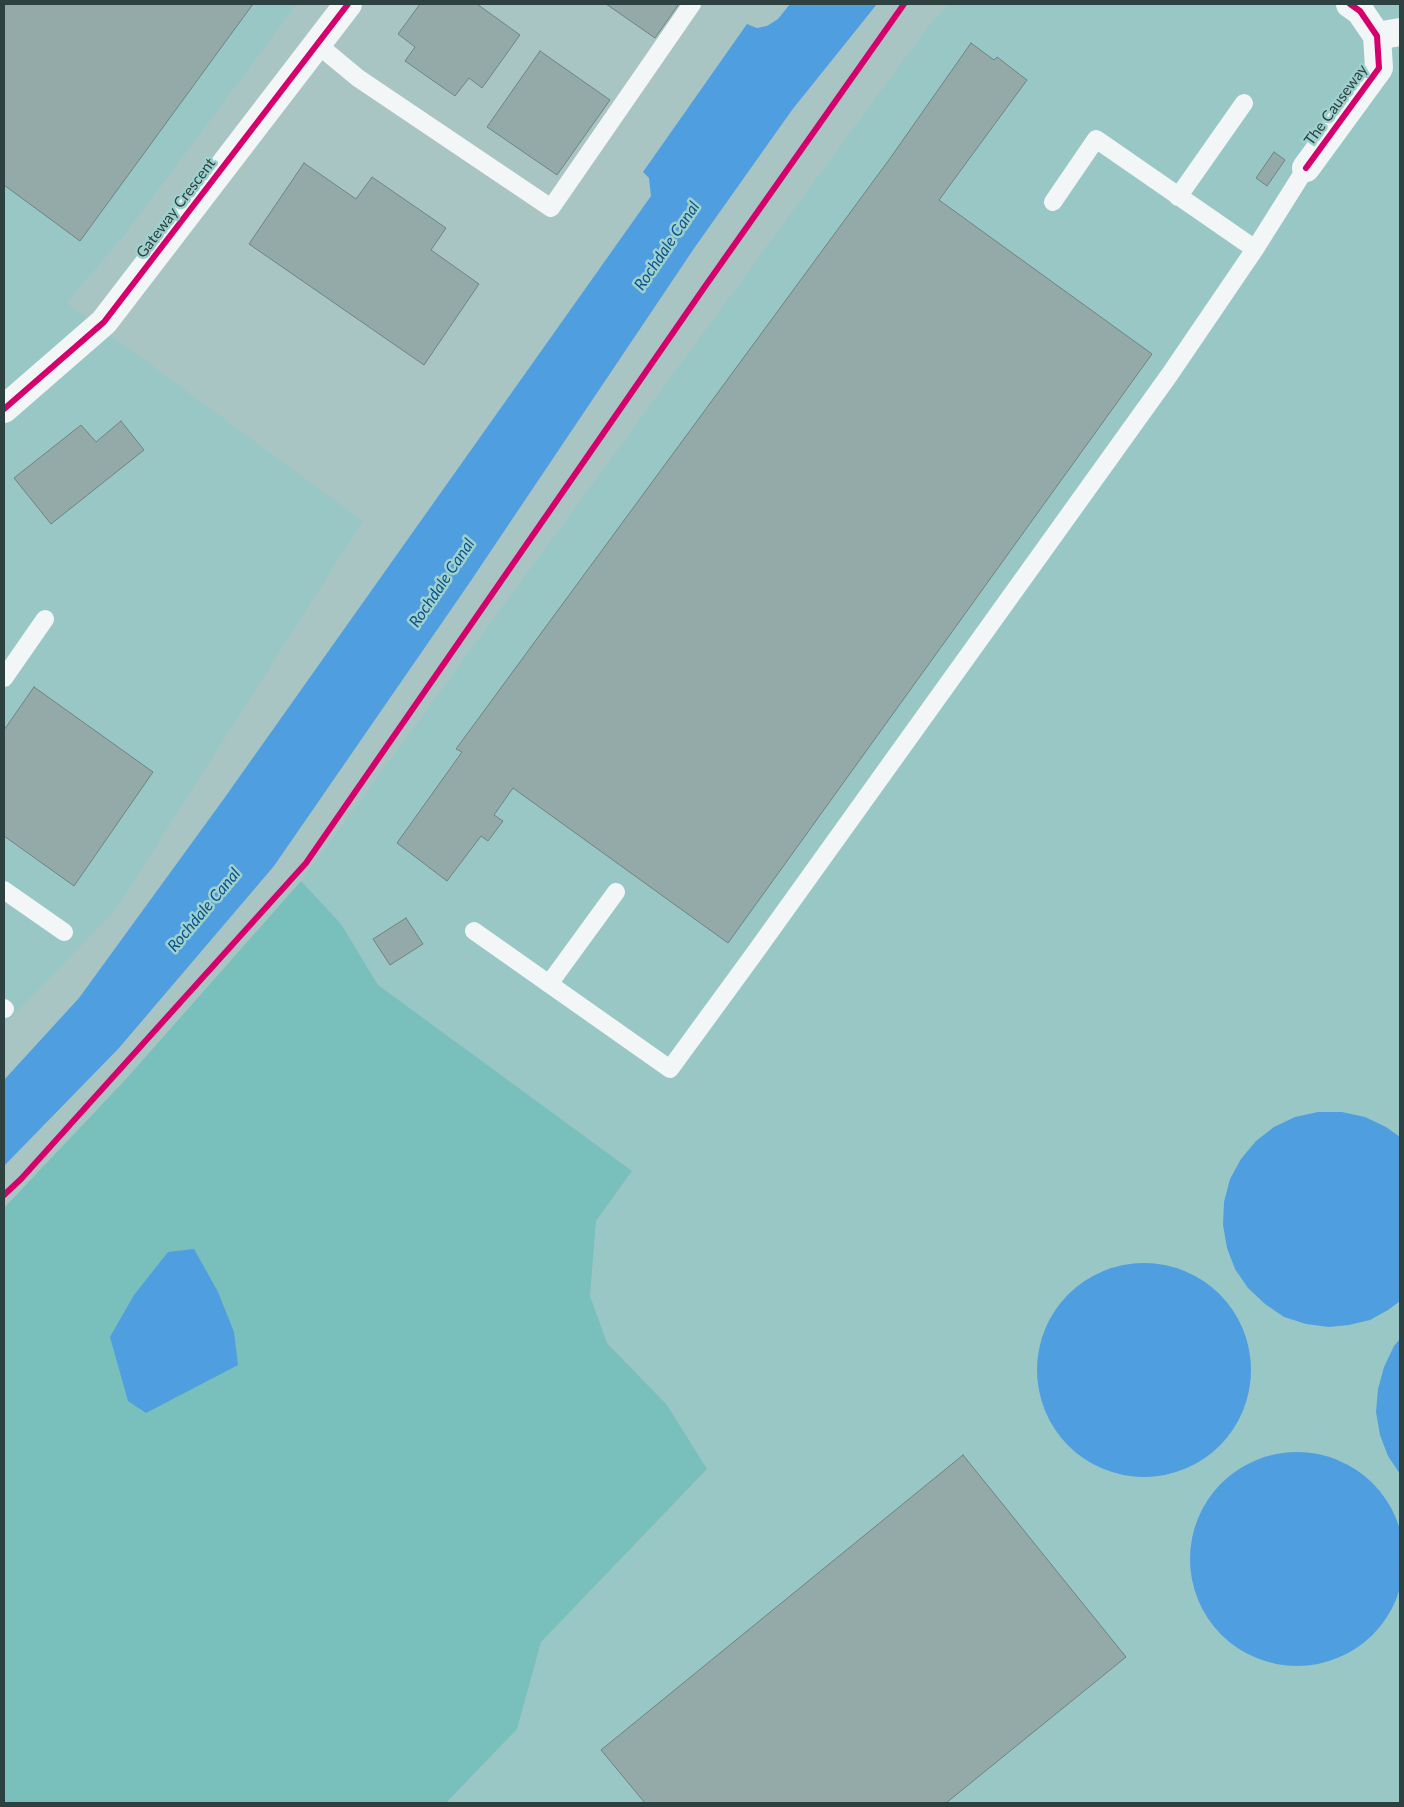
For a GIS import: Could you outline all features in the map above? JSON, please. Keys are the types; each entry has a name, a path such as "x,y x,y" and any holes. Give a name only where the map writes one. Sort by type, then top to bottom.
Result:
{"street":[{"name":"Gateway Crescent","path":"4,409 104,322 348,4"},
{"name":"The Causeway","path":"1306,168 1379,68 1389,34 1350,4"}],"lane":[{"path":"317,44 358,78 551,208 692,4"},
{"path":"1178,196 1244,103"},
{"path":"1053,202 1096,139 1255,248"},
{"path":"474,931 670,1069 1170,374 1255,248 1306,168"},
{"path":"4,678 44,619"},
{"path":"4,890 64,932"},
{"path":"549,984 616,892"}],"shaded area":[{"path":"4,4 297,4 126,233 67,303 363,521 115,911 4,1025"},
{"path":"949,4 1400,4 1400,1803 446,1803 517,1729 541,1642 707,1469 667,1405 607,1343 590,1296 596,1221 632,1171 378,985 341,924 301,881 932,21"},
{"path":"301,881 341,924 378,985 632,1171 596,1221 590,1296 607,1343 667,1405 707,1469 541,1642 517,1729 446,1803 4,1803 4,1208 126,1079"}],"water":[{"name":"Rochdale Canal","path":"790,4 877,4 792,110 695,247 468,585 274,866 119,1048 4,1166 4,1080 79,998 223,800 651,196 649,178 643,172 747,24 757,28 767,26 778,19"},
{"path":"1318,1112 1342,1112 1365,1117 1386,1127 1400,1137 1400,1301 1370,1320 1329,1327 1306,1324 1284,1317 1265,1304 1248,1288 1235,1269 1227,1248 1223,1225 1224,1202 1230,1179 1241,1159 1256,1141 1274,1127 1295,1117"},
{"path":"194,1249 218,1292 234,1332 238,1365 146,1413 128,1401 110,1337 134,1295 168,1252"},
{"path":"1133,1263 1155,1263 1175,1267 1195,1275 1220,1294 1239,1319 1247,1339 1251,1370 1247,1401 1239,1421 1220,1446 1195,1465 1175,1473 1155,1477 1133,1477 1113,1473 1093,1465 1076,1453 1061,1438 1049,1421 1041,1401 1037,1381 1037,1359 1041,1339 1049,1319 1061,1302 1076,1287 1093,1275 1113,1267"},
{"path":"1400,1339 1400,1474 1388,1456 1380,1435 1376,1412 1378,1389 1384,1367 1394,1346"},
{"path":"1286,1452 1308,1452 1328,1456 1348,1464 1373,1483 1392,1508 1400,1528 1404,1559 1400,1590 1392,1610 1373,1635 1348,1654 1328,1662 1308,1666 1286,1666 1266,1662 1246,1654 1229,1642 1214,1627 1202,1610 1194,1590 1190,1570 1190,1548 1194,1528 1202,1508 1214,1491 1229,1476 1246,1464 1266,1456"}],"building":[{"path":"4,4 253,4 80,241 4,185"},
{"path":"420,4 477,4 520,35 482,88 469,78 455,96 405,61 415,47 398,34"},
{"path":"606,4 679,4 655,38"},
{"path":"971,43 994,60 997,57 1027,80 939,200 1152,354 728,943 513,788 494,815 503,821 488,841 481,836 447,881 397,843 462,752 456,749 891,157"},
{"path":"540,51 610,100 557,175 487,127"},
{"path":"1274,152 1285,160 1267,186 1256,178"},
{"path":"304,163 356,199 372,177 446,228 431,250 479,284 424,365 249,244"},
{"path":"121,421 144,450 51,524 14,478 81,425 96,442"},
{"path":"34,687 153,772 74,886 4,836 4,730"},
{"path":"406,918 423,944 390,965 373,939"},
{"path":"963,1455 1126,1657 946,1803 645,1803 601,1750"}],"cycle path":[{"path":"4,409 104,322 348,4"},
{"path":"4,1195 21,1179 306,863 706,285 904,4"},
{"path":"1306,168 1379,68 1377,36 1360,11 1350,4"}]}
